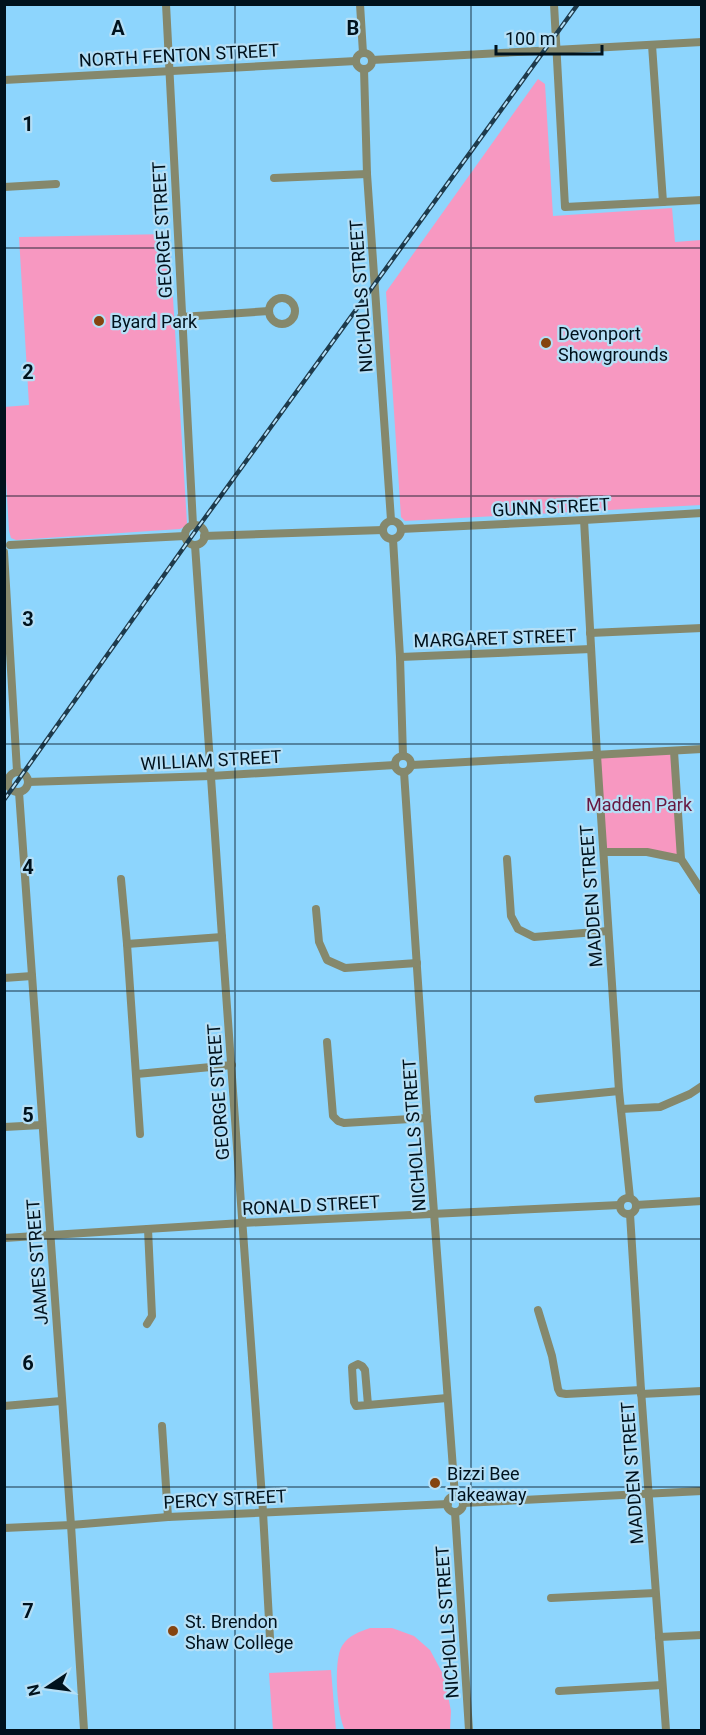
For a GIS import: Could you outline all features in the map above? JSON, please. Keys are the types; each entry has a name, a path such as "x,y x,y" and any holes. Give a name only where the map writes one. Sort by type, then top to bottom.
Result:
{"street":[{"name":"GEORGE STREET","path":"166,4 193,525"},
{"path":"360,4 363,53"},
{"path":"554,4 565,207 702,200"},
{"path":"372,60 702,42"},
{"path":"652,45 663,202"},
{"path":"363,53 368,54 372,60 370,66 364,69 358,66 356,61 358,55 363,53"},
{"name":"NORTH FENTON STREET","path":"4,80 356,61"},
{"name":"NICHOLLS STREET","path":"364,69 367,174 392,520"},
{"path":"274,178 367,174"},
{"path":"4,187 56,184"},
{"path":"181,317 270,311"},
{"name":"GUNN STREET","path":"401,529 702,513"},
{"path":"392,520 397,522 401,529 399,536 393,539 387,537 383,530 386,522 392,520"},
{"name":"MADDEN STREET","path":"584,520 608,931 619,1091 630,1198"},
{"path":"193,525 202,528 204,536 201,542 195,545 188,542 185,536 186,529 193,525"},
{"path":"204,536 383,530"},
{"path":"17,771 6,547 185,536"},
{"path":"393,539 403,756"},
{"name":"GEORGE STREET","path":"195,545 270,1638"},
{"path":"590,633 702,628"},
{"name":"MARGARET STREET","path":"400,657 591,649"},
{"path":"412,765 702,749"},
{"path":"674,751 681,859 702,891"},
{"path":"403,756 410,759 412,765 409,771 397,770 395,765 397,759 403,756"},
{"name":"WILLIAM STREET","path":"28,782 211,776 395,765"},
{"path":"17,771 24,773 28,778 26,789 19,792 12,790 6,781 10,774 17,771"},
{"name":"NICHOLLS STREET","path":"404,772 455,1496"},
{"name":"JAMES STREET","path":"19,792 84,1731"},
{"path":"604,852 647,852 681,859"},
{"path":"507,859 511,916 518,929 534,937 608,931"},
{"path":"121,879 140,1134"},
{"path":"316,909 319,942 327,960 345,968 417,963"},
{"path":"127,944 222,937"},
{"path":"4,978 32,976"},
{"path":"327,1042 333,1116 338,1122 427,1118"},
{"path":"136,1074 232,1065"},
{"path":"621,1109 660,1107 702,1086"},
{"path":"538,1099 619,1091"},
{"path":"4,1127 42,1125"},
{"path":"630,1198 636,1204 630,1214 622,1211 620,1205 623,1199 630,1198"},
{"path":"636,1204 702,1201"},
{"name":"RONALD STREET","path":"4,1238 242,1223 620,1205"},
{"name":"MADDEN STREET","path":"630,1214 666,1731"},
{"path":"147,1324 152,1316 148,1229"},
{"path":"538,1310 560,1393 702,1391"},
{"path":"368,1405 364,1370 358,1364 352,1367 351,1372 356,1406 368,1405 447,1398"},
{"path":"4,1406 61,1401"},
{"path":"162,1426 168,1517"},
{"path":"463,1503 702,1491"},
{"path":"455,1496 463,1503 460,1510 455,1512 448,1504 449,1500 455,1496"},
{"name":"PERCY STREET","path":"4,1528 168,1517 448,1504"},
{"name":"NICHOLLS STREET","path":"455,1512 469,1731"},
{"path":"551,1598 655,1593"},
{"path":"659,1637 702,1635"},
{"path":"559,1691 663,1685"}],"green space":[{"name":"Devonport Showgrounds","path":"538,79 545,84 553,216 672,208 675,242 701,240 701,505 405,521 401,517 386,292"},
{"name":"Byard Park","path":"169,234 186,526 180,529 16,540 11,538 5,462 4,407 29,405 19,237"},
{"name":"Madden Park","path":"674,751 681,859 647,852 604,852 597,755"},
{"path":"370,1628 392,1628 414,1636 430,1650 444,1676 451,1711 450,1730 345,1730 337,1688 339,1653 342,1646 354,1634"},
{"path":"331,1670 336,1730 273,1730 269,1673"}],"railway":[{"path":"4,800 199,526 578,4"}],"place":[{"name":"Byard Park","path":"99,321"},
{"name":"Devonport Showgrounds","path":"546,343"},
{"name":"Bizzi Bee Takeaway","path":"435,1483"},
{"name":"St. Brendon Shaw College","path":"173,1631"}]}
